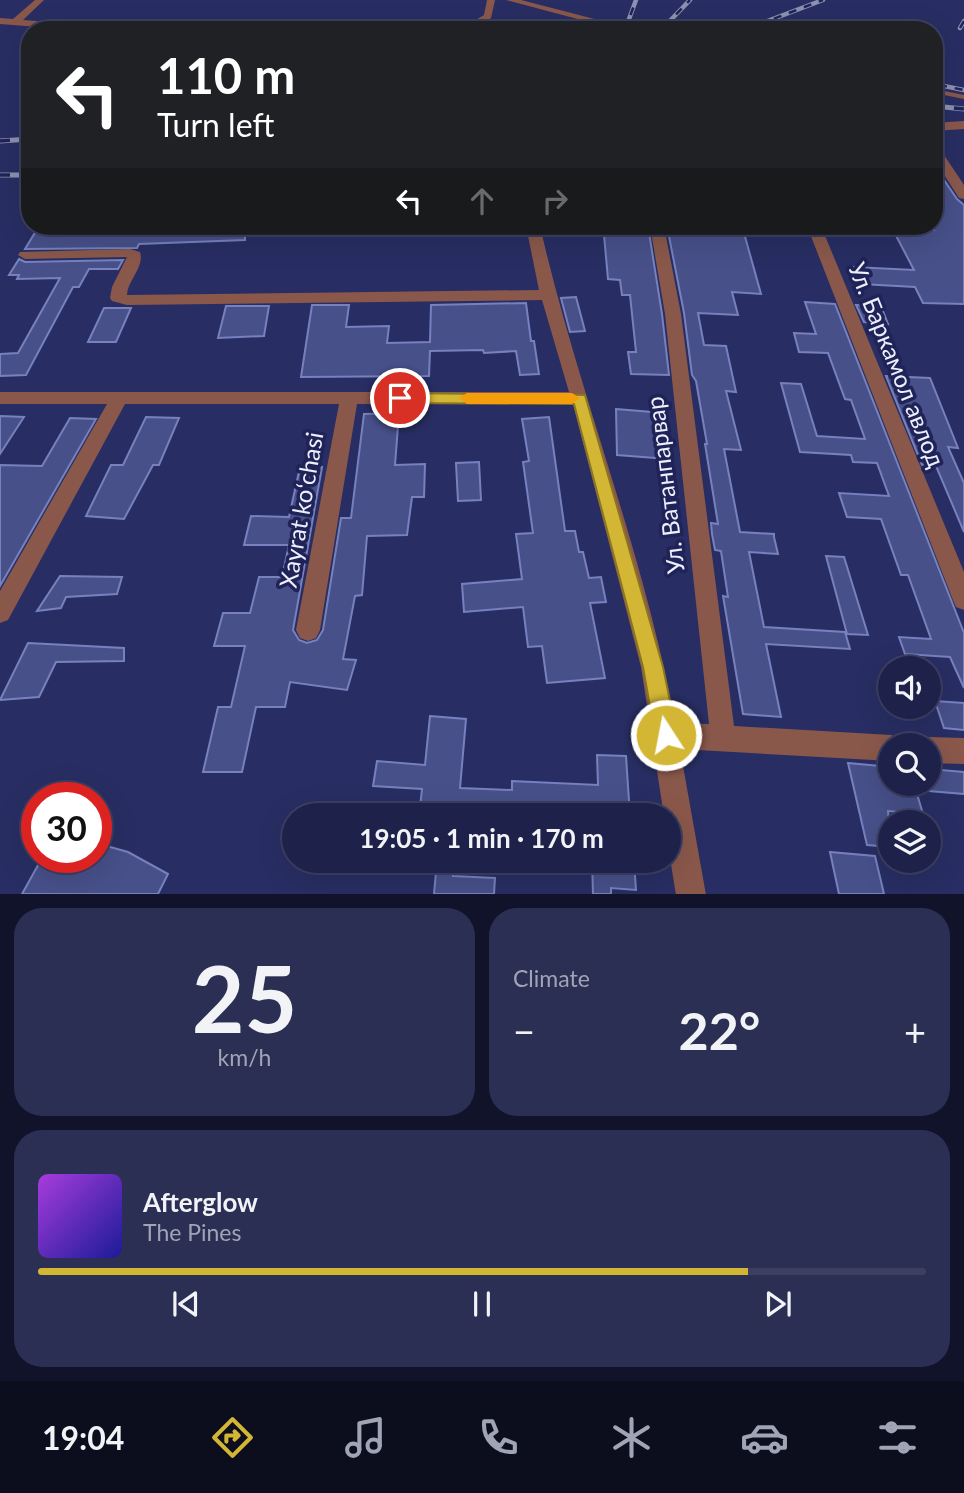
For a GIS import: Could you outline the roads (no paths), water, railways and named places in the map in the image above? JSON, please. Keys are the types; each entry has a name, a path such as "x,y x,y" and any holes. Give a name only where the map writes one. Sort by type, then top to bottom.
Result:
{"street":[{"path":"13,23 40,0"},
{"path":"480,21 488,16 491,0"},
{"path":"510,0 595,21"},
{"path":"0,21 21,24"},
{"path":"943,126 964,125"},
{"path":"943,163 964,195"},
{"path":"535,235 548,295 580,398 653,667 691,894"},
{"name":"Ул. Ватанпарвар","path":"659,235 673,314 723,738"},
{"name":"Ул. Баркамол авлод","path":"818,235 964,600"},
{"path":"25,255 135,256 134,264 118,291 118,298 127,300 548,295"},
{"path":"0,398 580,398"},
{"name":"Xayrat koʻchasi","path":"308,630 349,398"},
{"path":"0,613 119,399"},
{"path":"666,735 878,746"},
{"path":"941,750 964,751"}],"lane":[{"path":"943,93 964,97"}],"railway":[{"path":"628,21 636,0"},
{"path":"670,21 690,0"},
{"path":"768,21 823,0"},
{"path":"960,28 964,21"},
{"path":"943,86 964,90"},
{"path":"943,107 964,109"},
{"path":"0,141 21,140"},
{"path":"0,175 21,175"}]}
